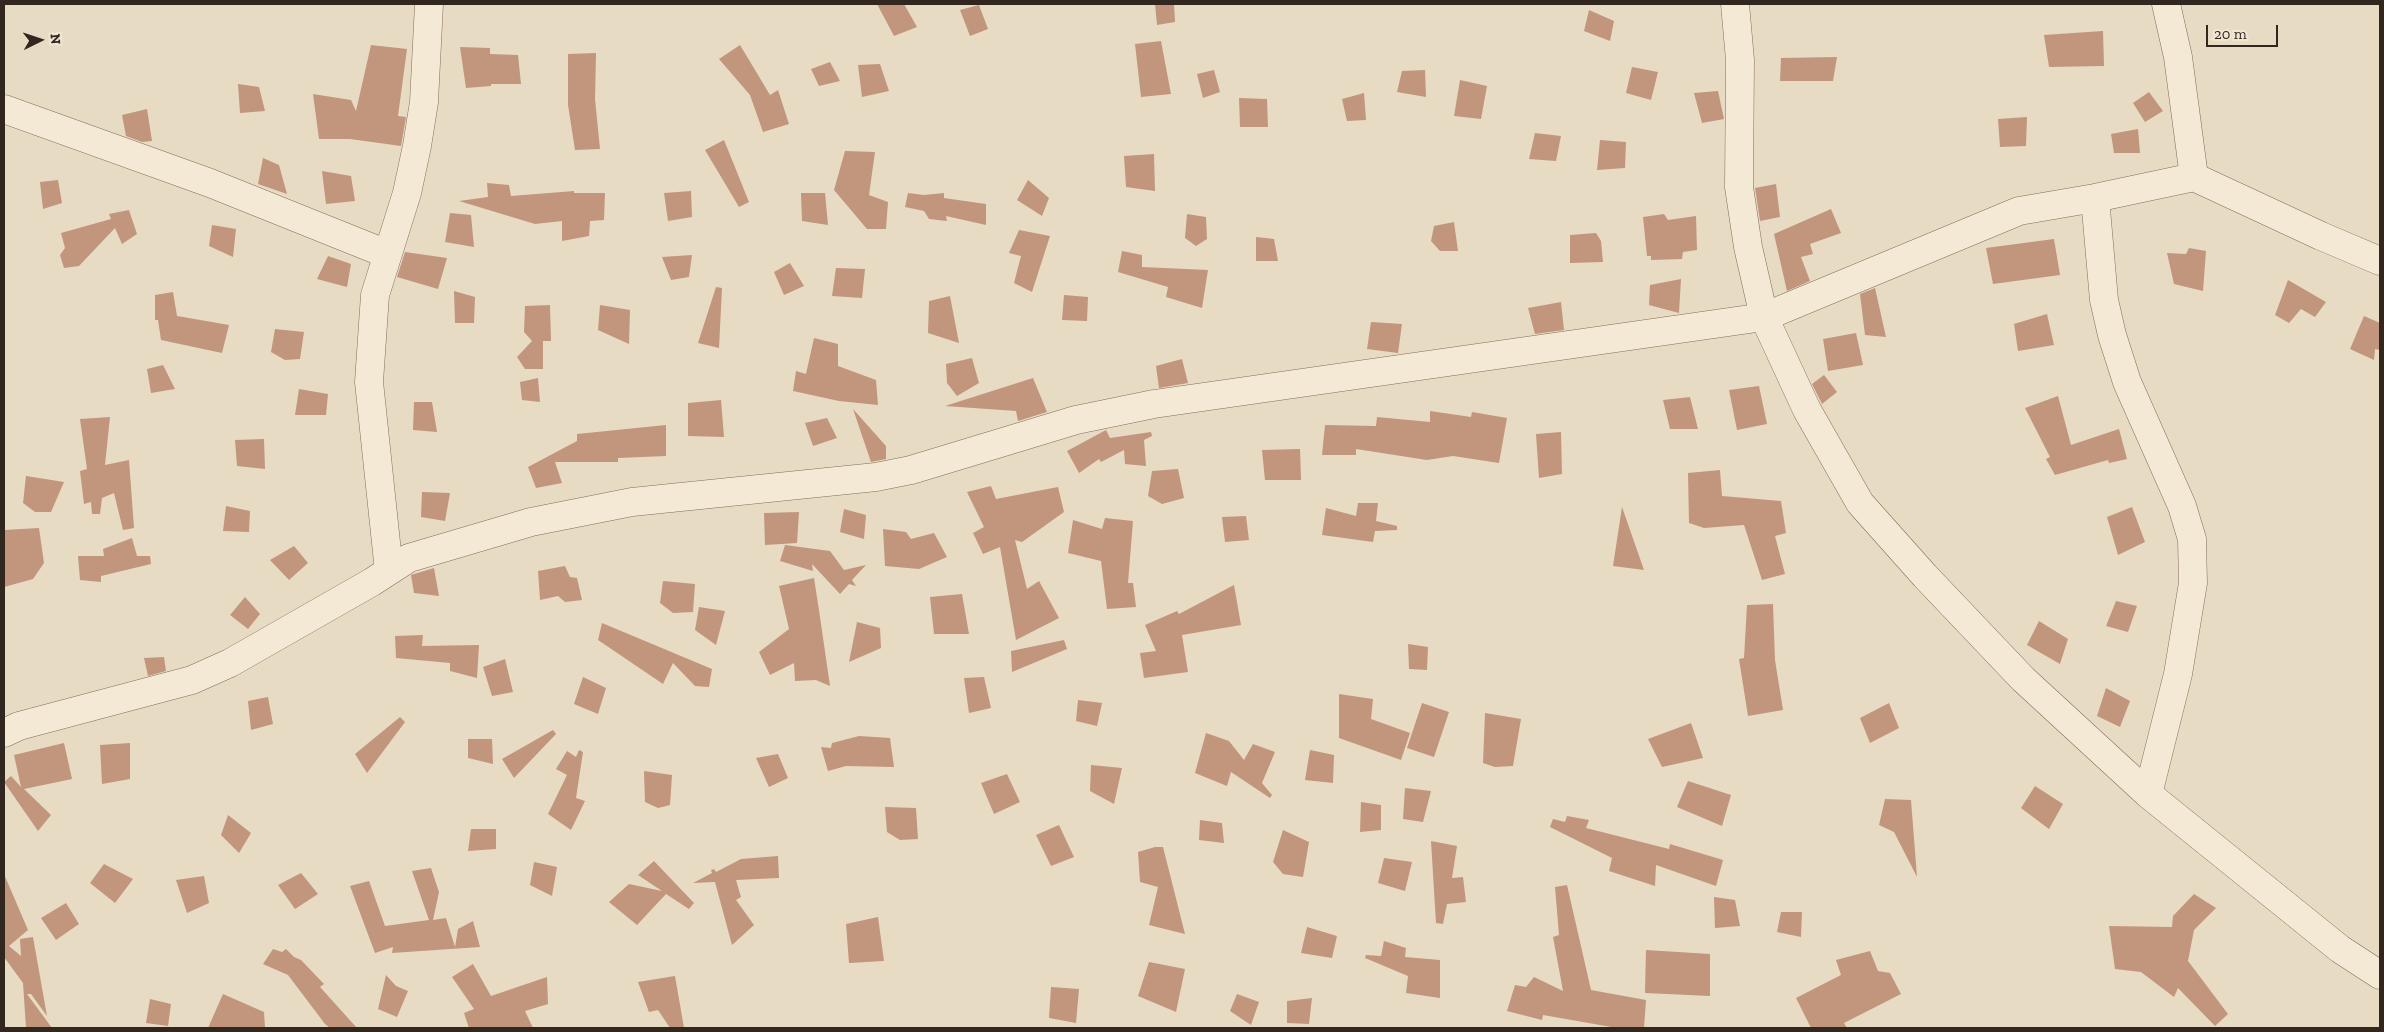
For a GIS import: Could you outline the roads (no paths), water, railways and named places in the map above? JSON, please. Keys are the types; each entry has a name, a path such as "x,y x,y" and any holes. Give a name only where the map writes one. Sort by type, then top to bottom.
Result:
{"street":[{"path":"389,571 369,382 375,296 407,193 417,146 424,102 429,4"},
{"path":"1735,4 1740,60 1739,187 1748,247 1764,318 1807,410 1860,503 1925,576 2023,679 2148,794 2340,949 2380,975"},
{"path":"2166,4 2178,57 2194,176"},
{"path":"4,109 210,183 387,254"},
{"path":"4,733 19,726 192,680 230,663 410,558 531,522 632,502 876,477 911,470 1076,420 1154,404 1764,318 2019,211 2095,198 2194,176 2320,236 2380,260"},
{"path":"2095,198 2104,300 2112,335 2127,382 2182,506 2192,539 2193,583 2178,674 2148,794"}]}
